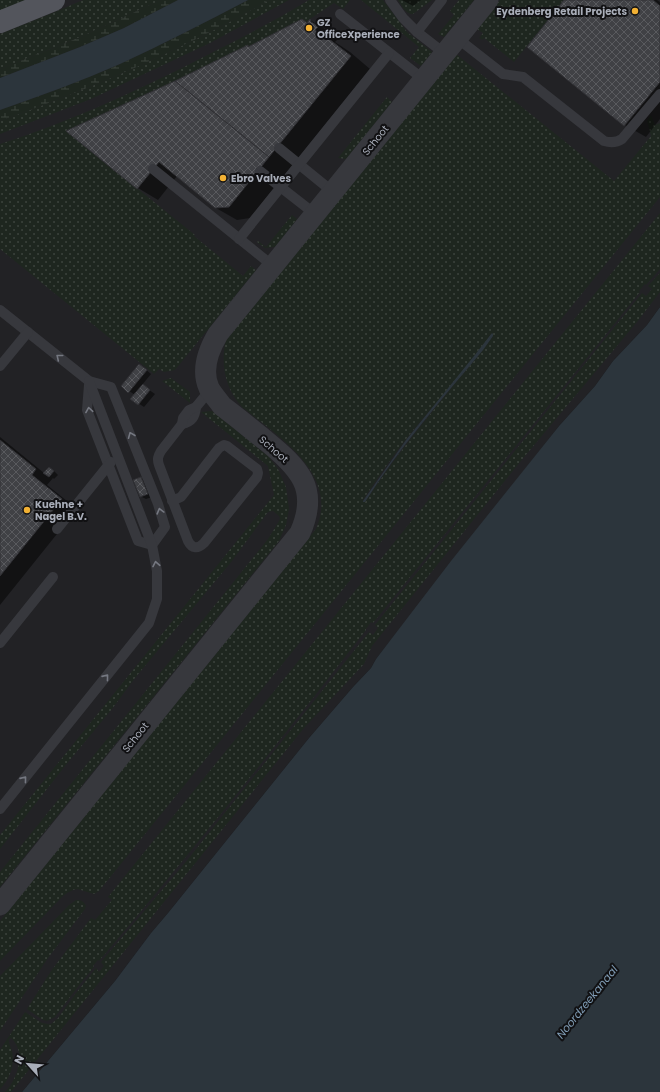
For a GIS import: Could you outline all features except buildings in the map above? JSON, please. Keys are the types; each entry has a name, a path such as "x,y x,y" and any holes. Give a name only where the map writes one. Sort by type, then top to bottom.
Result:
{"main road":[{"path":"0,22 54,0"}],"street":[{"name":"Schoot","path":"0,905 300,533 305,522 308,509 308,496 300,474 283,455 222,406 210,390 208,384 206,364 208,354 212,343 218,334 488,0"}],"lane":[{"path":"390,0 403,18 416,32 451,46 503,74 523,77 604,141 618,142 622,139 660,94"},
{"path":"416,32 442,0"},
{"path":"340,14 424,79"},
{"path":"239,239 390,52"},
{"path":"279,148 333,192"},
{"path":"153,169 273,266"},
{"path":"260,171 315,214"},
{"path":"0,310 89,381 111,387 158,504 165,527 152,545"},
{"path":"0,366 28,332"},
{"path":"0,809 149,623 157,598 157,571 152,545 89,381"},
{"path":"89,381 87,410 138,541 152,545"},
{"path":"172,501 182,497 219,448 224,445 257,469 257,477 201,547 196,548 190,545 172,501 158,456 182,424 189,422 195,414 196,408 210,390"},
{"path":"57,529 117,454"},
{"path":"0,643 53,577"}],"shaded area":[{"path":"0,0 660,0 660,307 647,325 613,361 595,386 559,426 376,659 371,668 309,738 151,933 115,981 22,1092 0,1092"}],"green space":[{"path":"0,0 26,0 0,11"},
{"path":"83,0 161,0 78,38 0,69 0,34"},
{"path":"161,0 178,0 124,28 0,78 0,69 78,38"},
{"path":"248,0 269,0 171,51 69,95 0,121 0,110 120,64"},
{"path":"269,0 289,0 210,43 91,99 0,134 0,121 69,95 171,51"},
{"path":"309,0 350,0 343,9 334,3 306,23 302,19 248,47 66,131 195,235 194,236 243,276 251,266 256,270 175,370 164,372 159,369 154,374 0,249 0,144 70,119 138,89 246,35"},
{"path":"361,0 383,0 407,32 432,52 421,66 410,58 419,47"},
{"path":"398,0 432,0 413,14 410,14 402,7"},
{"path":"459,0 474,0 444,37 438,34 454,15 450,11"},
{"path":"500,0 564,0 514,62 484,38 483,40 479,38 483,33 477,29"},
{"path":"456,54 614,181 651,136 647,121 651,115 655,125 660,123 660,197 99,891 94,894 75,889 63,896 0,961 0,921 316,529 321,509 320,491 313,474 302,458 288,444 242,407 236,400 231,392 225,375 224,349 226,340","holes":["491,334 493,336 407,443 365,502 363,502 401,446"]},
{"path":"387,97 392,102 346,159 338,158"},
{"path":"660,213 660,269 639,291 640,292 373,623 371,622 234,797 99,961 98,960 93,966 94,967 55,1017 47,1021 43,1020 27,1009 51,971 91,918 95,920 112,900 108,897"},
{"path":"292,215 297,219 275,247 265,248 257,242 258,241 266,247"},
{"path":"660,273 660,292 637,322 520,462 372,646 364,664 304,728 11,1092 5,1092 16,1073 19,1058 16,1044 11,1038 9,1039 13,1056 12,1067 7,1081 0,1089 0,1050 25,1012 42,1023 51,1024 58,1018 96,968 99,972 104,966 101,962 185,863 369,632 373,635 378,628 375,625 642,293 646,296 652,289 648,286"},
{"path":"171,378 190,392 190,403 162,381"},
{"path":"212,411 269,457 278,469 286,487 289,509 286,525 279,541 0,887 0,872 268,539 279,521 279,516 273,511 268,512 232,561 135,678 0,849 0,835 274,495 268,466 201,412"},
{"path":"76,900 83,902 86,906 85,909 48,958 0,1031 0,976 69,905"}],"water":[{"path":"178,0 248,0 120,64 0,110 0,78 124,28"},
{"name":"Noordzeekanaal","path":"660,307 660,1092 22,1092 115,981 151,933 309,738 371,668 376,659 451,561 559,426 595,386 613,361 647,325"},
{"path":"492,333 493,336 483,350 421,424 392,462 365,502 363,502 406,440"}],"place":[{"name":"Eydenberg Retail Projects","path":"635,11"},
{"name":"GZ OfficeXperience","path":"309,28"},
{"name":"Ebro Valves","path":"223,178"},
{"name":"Kuehne + Nagel B.V.","path":"27,510"}]}
